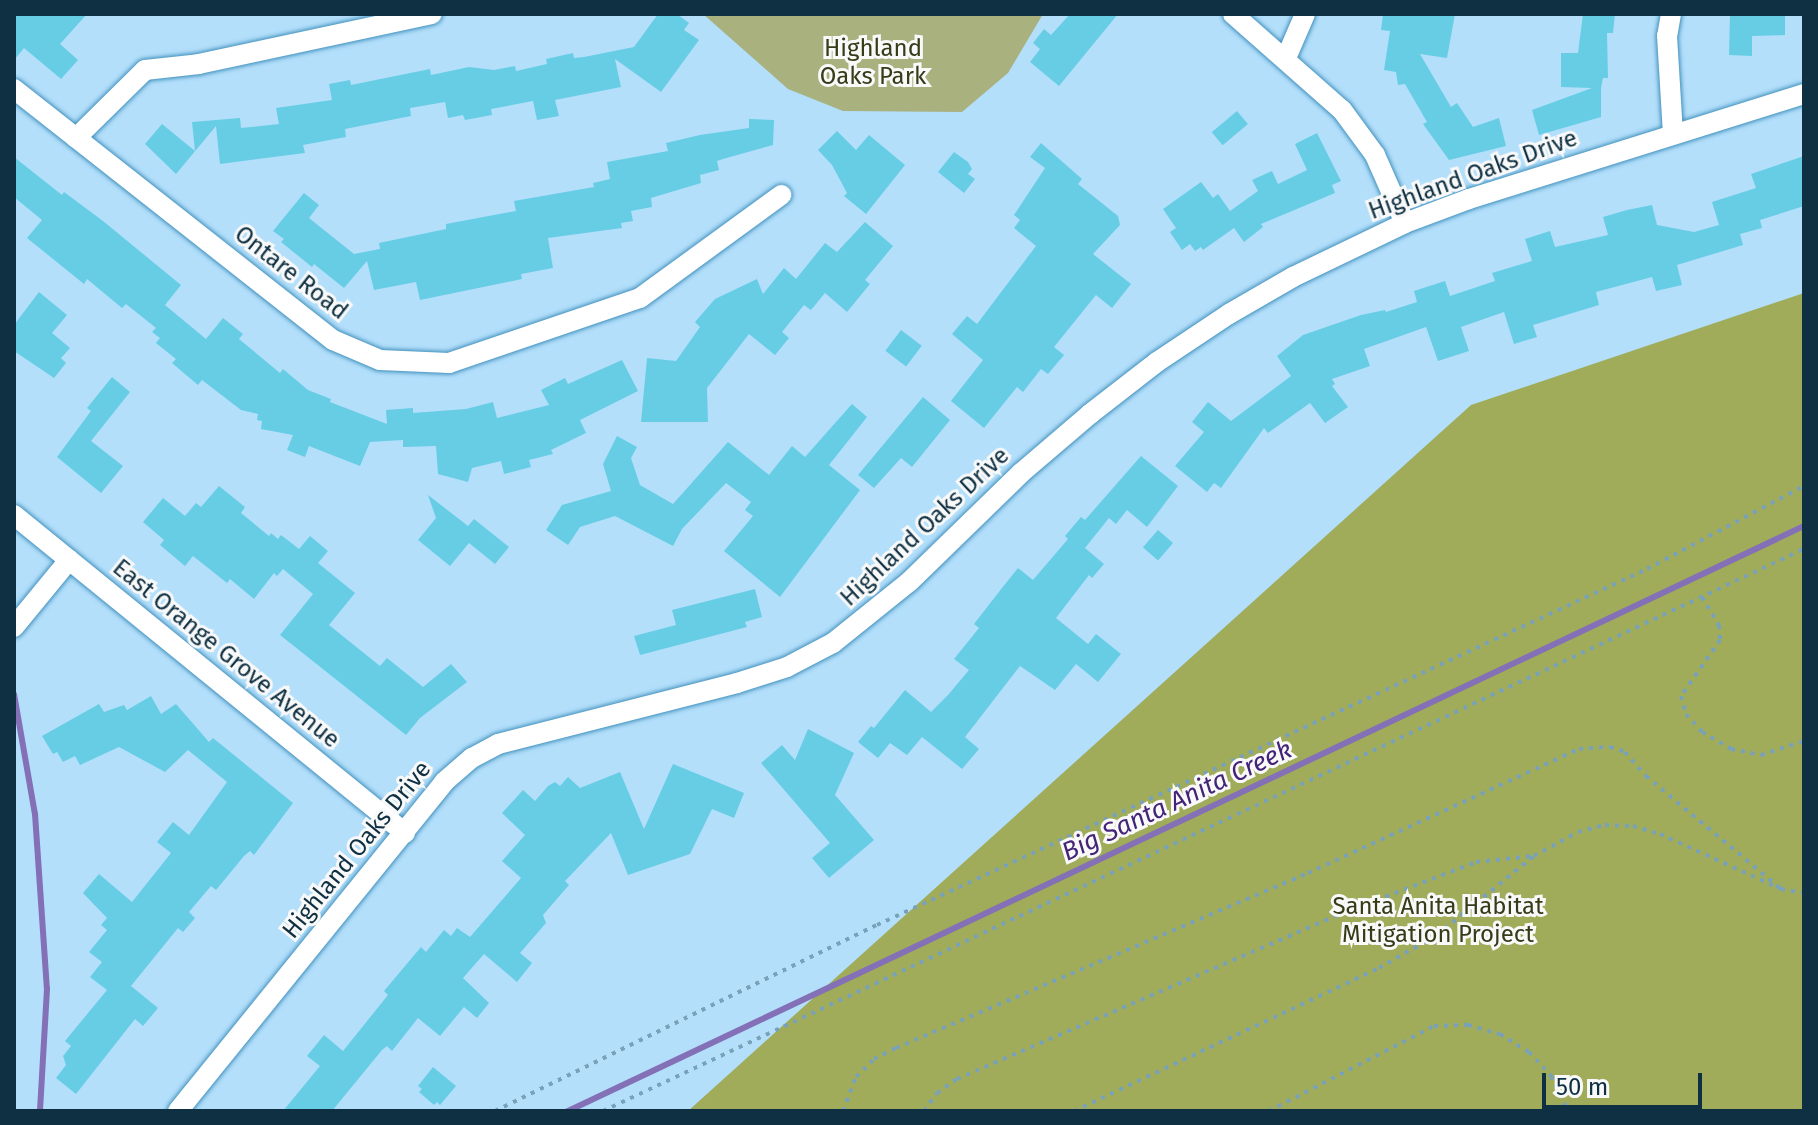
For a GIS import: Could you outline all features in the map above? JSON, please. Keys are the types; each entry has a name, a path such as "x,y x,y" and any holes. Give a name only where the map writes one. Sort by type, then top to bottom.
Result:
{"street":[{"path":"76,138 145,70 199,64 432,14"},
{"path":"1233,14 1342,110 1375,155 1405,223"},
{"path":"1286,58 1305,14"},
{"path":"1671,14 1667,36 1673,133"},
{"name":"Ontare Road","path":"14,89 333,340 380,360 449,363 640,298 781,195"},
{"name":"Highland Oaks Drive","path":"178,1111 456,770 498,744 737,683 787,667 833,643 909,582 1032,463 1157,362 1229,314 1293,277 1405,223 1673,133 1804,94"},
{"name":"East Orange Grove Avenue","path":"14,515 405,833"},
{"path":"14,627 69,560"}],"path":[{"path":"495,1111 877,925 1647,569 1804,486"},
{"path":"603,1111 1804,549"},
{"path":"1702,597 1719,625 1720,640 1681,696 1686,714 1702,732 1731,749 1761,755 1804,741"},
{"path":"843,1111 856,1077 874,1059 896,1048 1308,873 1579,749 1610,747 1625,752 1658,787 1781,889"},
{"path":"1074,1111 1379,968 1437,935 1534,856 1578,832 1605,825 1633,826 1660,834 1781,889 1804,893"},
{"path":"924,1111 937,1093 957,1079 1348,911 1476,862 1534,856"},
{"path":"1269,1111 1434,1026 1468,1025 1500,1034 1529,1052 1551,1076 1568,1111"}],"green space":[{"name":"Highland Oaks Park","path":"703,14 1043,14 1008,73 962,112 843,111 788,89"},
{"name":"Santa Anita Habitat Mitigation Project","path":"1804,293 1804,1111 688,1111 1471,405"}],"building":[{"path":"14,14 87,14 60,44 78,60 61,79 24,48 14,60"},
{"path":"658,14 677,14 689,23 684,30 699,40 661,92 615,59 621,87 555,100 559,116 537,120 533,101 491,109 492,115 465,120 463,115 448,118 445,102 410,108 411,116 345,129 346,137 303,145 305,153 220,164 216,126 176,174 145,144 162,124 195,151 192,122 240,118 241,128 279,124 276,108 332,100 329,84 350,80 351,85 430,69 431,75 469,67 494,70 515,66 516,71 547,64 546,59 573,53 574,58 634,47"},
{"path":"1070,14 1118,14 1059,86 1030,62 1040,49 1033,43 1044,29 1051,35"},
{"path":"1383,14 1455,14 1447,58 1420,54 1451,107 1457,103 1473,127 1499,118 1506,146 1449,160 1423,124 1427,122 1405,84 1398,85 1396,72 1384,70 1390,31 1381,30"},
{"path":"1583,14 1615,14 1613,33 1607,33 1608,78 1603,78 1601,88 1601,117 1539,135 1532,110 1592,88 1561,87 1561,53 1578,53"},
{"path":"1730,14 1785,14 1785,35 1752,36 1752,56 1729,55"},
{"path":"1237,111 1248,124 1223,145 1212,132"},
{"path":"749,119 774,120 773,145 717,161 719,170 700,175 701,183 651,198 652,207 631,211 633,221 621,223 622,228 548,238 553,268 521,274 522,279 420,300 416,282 374,290 367,261 344,288 314,264 312,267 281,242 284,239 273,231 304,193 319,205 309,218 354,254 380,249 379,243 446,229 446,224 516,211 514,201 594,187 593,183 610,179 607,162 668,151 666,143 749,128"},
{"path":"837,131 856,150 869,135 905,165 866,214 844,196 847,193 832,165 818,150"},
{"path":"1317,133 1341,181 1332,185 1335,193 1261,224 1263,227 1244,242 1234,228 1203,250 1201,247 1195,251 1190,244 1182,250 1170,232 1176,228 1163,209 1201,182 1213,198 1218,194 1230,211 1258,191 1252,180 1272,171 1278,184 1307,170 1295,144"},
{"path":"1041,143 1082,179 1078,184 1118,216 1120,225 1093,254 1131,284 1112,308 1096,295 1054,347 1064,355 1048,374 1041,369 1023,392 1017,387 984,428 951,401 983,360 952,334 967,316 977,324 1036,246 1014,228 1020,220 1014,215 1045,168 1030,157"},
{"path":"954,152 968,162 972,169 968,174 975,179 964,193 938,172"},
{"path":"1804,156 1804,206 1760,220 1762,228 1740,234 1743,245 1677,265 1682,285 1656,291 1652,277 1596,292 1599,305 1533,325 1537,337 1514,344 1504,312 1461,327 1469,351 1438,361 1426,327 1364,349 1370,366 1332,379 1335,384 1332,386 1348,407 1325,423 1310,403 1268,433 1264,428 1221,488 1214,483 1207,492 1175,466 1204,432 1192,422 1208,402 1231,421 1291,376 1277,356 1303,335 1361,315 1386,312 1417,302 1414,291 1445,281 1450,296 1495,281 1492,273 1532,261 1525,239 1550,231 1555,247 1608,235 1603,217 1627,210 1652,205 1657,225 1694,232 1719,225 1712,202 1756,188 1751,174"},
{"path":"14,157 62,195 64,192 103,221 181,285 165,305 206,339 223,318 243,334 239,339 280,373 283,369 308,390 331,399 330,402 387,424 386,410 413,408 413,413 466,409 493,402 497,418 549,405 541,390 565,378 568,384 622,360 638,391 580,420 586,433 551,450 553,454 529,460 531,467 504,474 501,461 472,468 468,482 438,474 436,446 403,447 403,440 370,442 360,466 309,446 305,457 287,450 293,435 261,429 262,421 257,420 258,414 241,410 202,380 198,385 172,363 176,359 156,343 160,338 152,332 156,328 126,304 122,308 87,279 84,284 27,238 42,220 14,197"},
{"path":"865,222 893,246 865,280 870,284 847,312 825,293 811,310 804,305 782,332 789,338 775,355 749,334 707,388 708,422 641,422 647,358 676,361 700,327 695,322 715,299 757,279 763,294 784,268 796,279 825,243 837,252"},
{"path":"39,292 67,315 52,333 70,348 61,358 66,363 54,378 14,351 14,325"},
{"path":"901,330 922,346 906,366 885,351"},
{"path":"112,377 130,392 91,441 123,466 101,493 57,457 91,411 87,408"},
{"path":"923,397 950,420 912,467 901,458 874,488 858,475"},
{"path":"852,404 867,417 829,465 860,490 780,597 724,551 753,516 745,510 751,502 726,483 682,529 673,546 615,516 580,527 568,545 546,530 562,505 611,491 603,464 617,436 637,447 631,458 640,485 673,504 728,442 769,475 792,446 805,457"},
{"path":"1141,456 1178,486 1147,527 1127,510 1116,524 1109,518 1085,548 1104,564 1092,578 1089,575 1056,618 1088,644 1096,634 1121,654 1098,682 1076,664 1055,690 1020,666 965,737 979,749 962,769 922,737 907,755 890,743 878,758 858,742 871,726 874,728 905,690 931,712 948,695 969,670 954,659 979,628 974,624 1018,568 1033,580 1068,539 1065,536 1081,517 1085,520"},
{"path":"219,486 245,507 241,513 269,536 271,533 278,539 281,535 299,549 310,536 328,551 318,563 355,593 329,625 380,666 387,658 423,687 451,664 467,682 420,718 406,735 280,635 313,594 283,569 277,576 274,573 254,599 230,579 227,583 193,556 185,566 160,545 164,540 143,522 163,498 185,516 196,503 201,507"},
{"path":"428,495 468,526 474,519 509,547 495,564 469,543 450,566 418,540 436,518"},
{"path":"1158,530 1173,543 1158,560 1143,547"},
{"path":"755,589 762,617 745,622 747,627 640,655 634,636 676,625 672,610"},
{"path":"151,696 161,714 176,704 209,742 213,738 293,803 254,855 250,851 244,856 216,890 211,886 189,912 195,918 183,932 178,928 131,986 158,1008 143,1026 135,1019 76,1094 56,1078 66,1065 63,1056 71,1046 65,1041 107,990 90,977 102,962 89,952 107,930 101,925 107,918 83,893 99,874 132,902 171,853 157,842 173,822 189,835 227,782 188,750 165,772 119,747 80,765 75,756 63,762 57,752 53,754 42,736 99,704 104,712 124,705 127,710"},
{"path":"808,729 854,753 835,795 874,840 829,878 812,858 830,843 761,763 782,745 795,760"},
{"path":"673,764 744,793 734,818 712,809 690,854 628,875 611,833 565,881 569,885 543,915 546,923 520,953 532,963 517,982 484,954 463,978 489,1003 477,1018 464,1007 440,1036 418,1018 392,1051 387,1046 382,1050 332,1111 283,1111 320,1066 307,1056 324,1035 343,1051 388,995 384,991 421,947 426,952 444,930 451,936 457,928 470,937 521,878 502,861 525,835 502,813 523,790 535,801 548,786 555,782 560,786 568,777 580,788 620,772 644,829"},
{"path":"433,1067 456,1086 440,1105 437,1102 434,1105 419,1092 422,1089 418,1086"}],"waterway":[{"name":"Big Santa Anita Creek","path":"568,1111 1804,526"},
{"path":"14,694 35,814 47,989 40,1111"}]}
